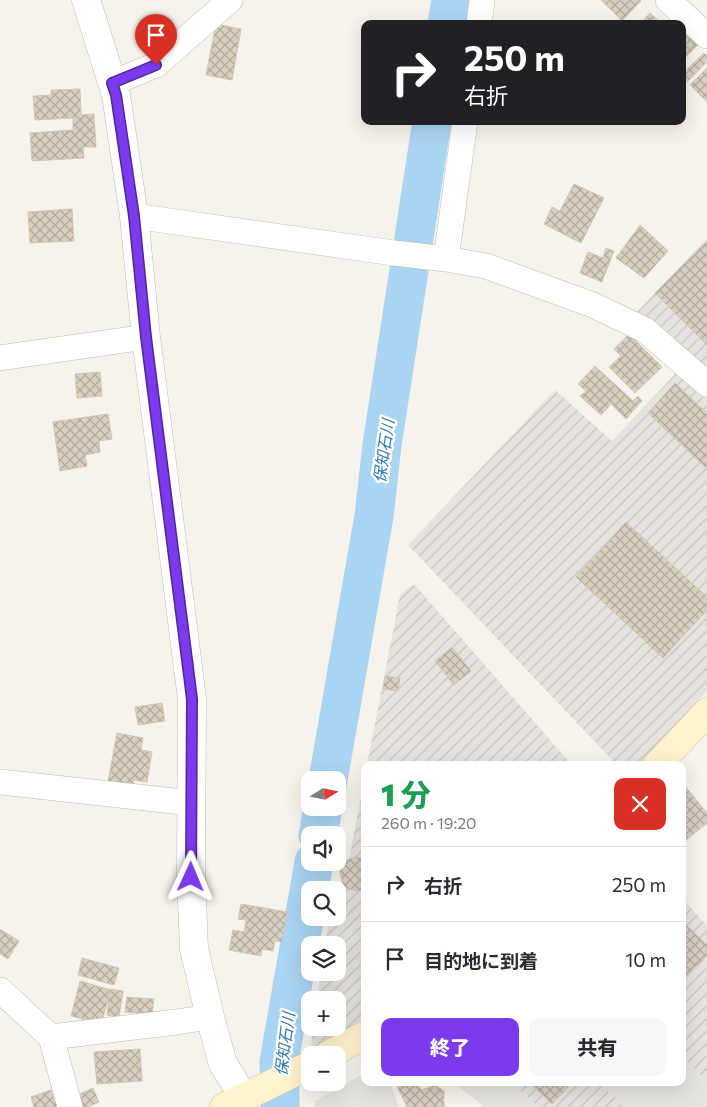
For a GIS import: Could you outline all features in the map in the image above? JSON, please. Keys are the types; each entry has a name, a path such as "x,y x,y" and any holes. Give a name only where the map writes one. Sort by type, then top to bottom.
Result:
{"main road":[{"path":"661,761 707,712"},
{"path":"345,1046 361,1037"},
{"path":"248,1099 301,1070"}],"street":[{"path":"86,0 116,95 134,216 146,337 192,699 191,877 194,949 223,1064 248,1099"},
{"path":"112,83 156,65 230,0"},
{"path":"480,20 482,0"},
{"path":"668,0 707,36"},
{"path":"446,259 464,125"},
{"path":"134,216 486,266 593,304 645,330 707,384"},
{"path":"0,358 146,337"},
{"path":"0,782 192,803"},
{"path":"0,990 51,1037 70,1107"},
{"path":"51,1037 210,1017"}],"shaded area":[{"path":"707,238 707,375 636,313"},
{"path":"678,371 707,398 707,691 643,761 613,761 408,545 555,390 612,441"},
{"path":"414,584 569,761 368,761 400,595"},
{"path":"361,797 361,1024 346,1031 346,991 318,991 320,981 346,981 346,936 326,936 328,926 346,926 345,881"},
{"path":"686,902 707,926 707,1107 485,1107 458,1086 686,1086"},
{"path":"312,1036 336,1036 315,1046 311,1046"},
{"path":"686,1061 707,1081 707,1107 626,1107 602,1086 686,1086"},
{"path":"361,1075 361,1086 391,1086 399,1107 315,1107 315,1101 333,1091 346,1091 346,1084"},
{"path":"458,1086 514,1086 539,1107 485,1107"}],"building":[{"path":"601,0 641,1 621,20"},
{"path":"650,13 658,20 644,20"},
{"path":"216,24 241,29 232,80 206,75"},
{"path":"686,33 698,45 686,57"},
{"path":"704,53 707,56 707,62 687,82 686,70"},
{"path":"707,68 707,102 690,85"},
{"path":"80,89 81,115 94,114 96,147 83,147 84,158 32,161 30,133 73,130 73,118 35,120 33,96 51,95 51,90"},
{"path":"574,184 604,198 581,243 544,224 552,207 560,211"},
{"path":"72,209 74,241 30,243 28,212"},
{"path":"640,225 668,251 644,278 616,258"},
{"path":"707,241 707,345 655,293"},
{"path":"606,248 614,251 602,282 580,273 588,252 603,258"},
{"path":"629,334 662,367 635,393 609,367 621,356 614,349"},
{"path":"595,366 633,401 638,396 642,401 626,419 611,404 601,415 580,396 586,391 578,384"},
{"path":"100,372 102,396 77,398 75,374"},
{"path":"675,383 707,413 707,469 648,413"},
{"path":"108,414 112,439 99,441 100,452 85,455 87,466 60,471 53,422"},
{"path":"626,522 707,597 707,610 663,658 576,577"},
{"path":"452,647 471,671 454,685 435,661"},
{"path":"385,676 400,678 398,691 383,689"},
{"path":"162,703 165,721 138,725 135,707"},
{"path":"117,733 143,738 141,750 152,752 147,782 134,780 132,791 107,787"},
{"path":"686,787 707,813 707,823 686,840"},
{"path":"357,857 361,858 361,890 348,889 346,887 346,881 342,881 340,871 346,871 346,860"},
{"path":"241,904 287,912 282,942 275,941 273,951 262,949 261,956 229,950 233,930 244,932 246,920 238,919"},
{"path":"686,925 707,945 707,956 686,977"},
{"path":"0,929 19,941 8,959 0,954"},
{"path":"82,958 119,968 114,985 78,975"},
{"path":"80,981 111,990 101,1024 71,1016"},
{"path":"110,989 123,991 119,1017 107,1015"},
{"path":"127,997 154,999 152,1014 125,1012"},
{"path":"140,1049 142,1081 97,1084 94,1052"},
{"path":"397,1086 419,1086 421,1090 436,1086 444,1091 444,1107 407,1107"},
{"path":"533,1086 569,1086 552,1104"},
{"path":"93,1088 99,1102 88,1107 80,1107 75,1096"},
{"path":"51,1090 57,1107 34,1107 31,1097"}],"waterway":[{"name":"保知石川","path":"448,20 451,0"},
{"name":"保知石川","path":"330,771 374,516 382,445 431,125"},
{"name":"保知石川","path":"320,826 322,816"},
{"name":"保知石川","path":"280,1107 279,1062 312,871"}],"route":[{"path":"156,65 112,83 116,95 134,216 146,337 192,699 191,877"}]}
